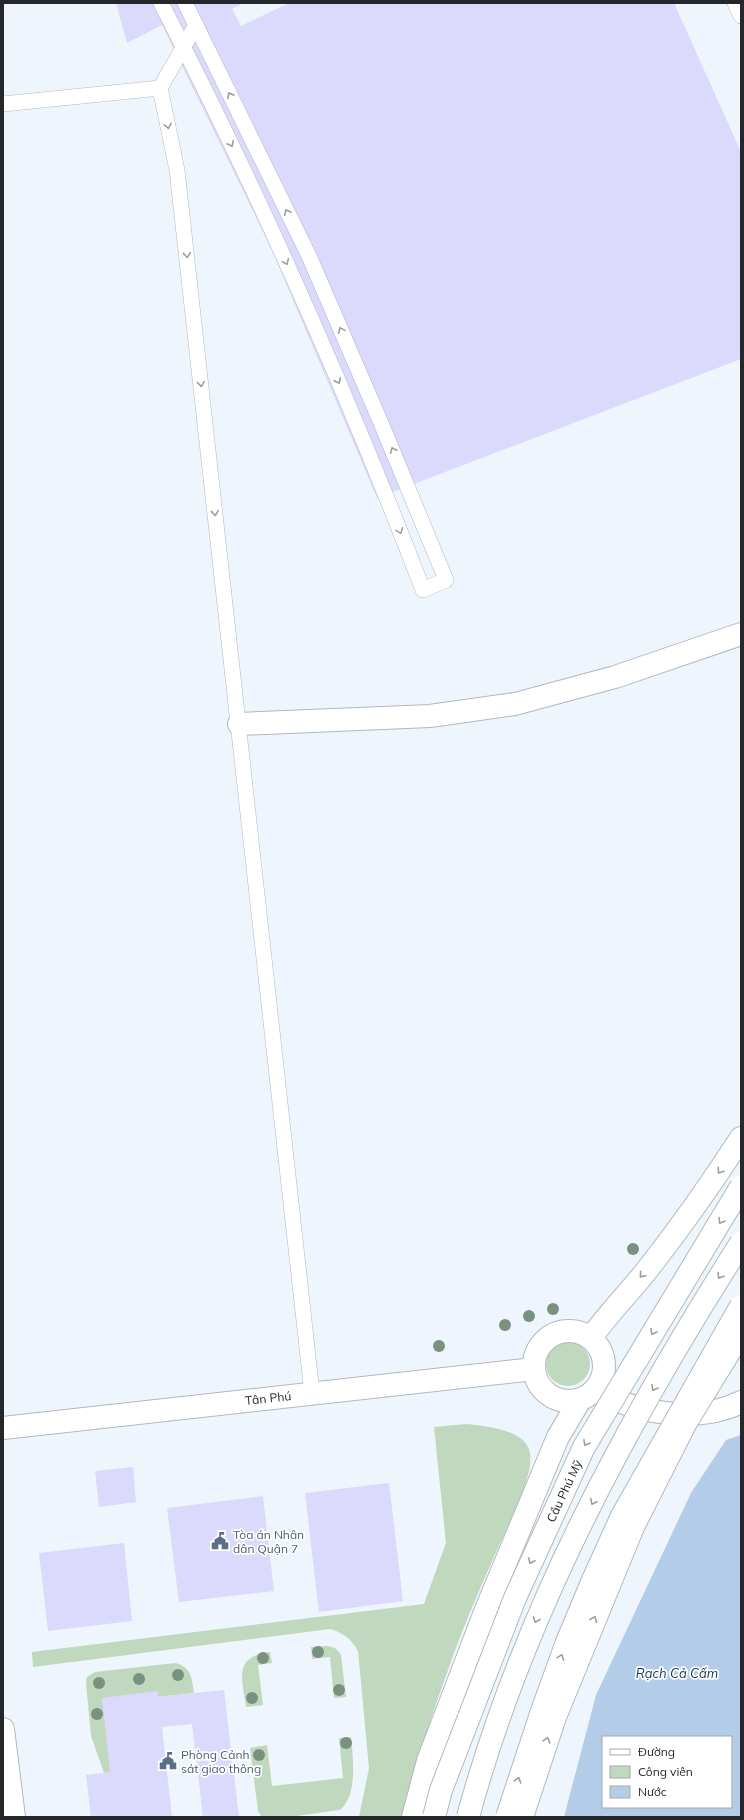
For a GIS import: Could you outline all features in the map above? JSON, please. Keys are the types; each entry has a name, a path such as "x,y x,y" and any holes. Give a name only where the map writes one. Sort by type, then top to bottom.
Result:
{"main road":[{"path":"239,724 430,716 515,704 615,677 741,634"},
{"path":"591,1338 606,1316 650,1266 718,1174 741,1138"},
{"name":"Cầu Phú Mỹ","path":"434,1817 441,1790 515,1598 584,1447 741,1187"},
{"path":"468,1817 490,1744 517,1668 539,1613 566,1556 658,1380 708,1295 741,1243"},
{"path":"507,1817 544,1704 592,1580 622,1516 741,1306"},
{"path":"413,1817 428,1761 487,1607 558,1437 588,1394 602,1380 604,1357 599,1346 591,1338 581,1332 570,1330 557,1332 547,1338 539,1347 534,1358 534,1369 537,1381 544,1391 551,1397 560,1401 570,1402 588,1394 641,1409 684,1414 726,1409 741,1402"},
{"path":"522,1817 555,1717 633,1527 685,1424 741,1333"},
{"name":"Tân Phú","path":"3,1428 534,1369"},
{"path":"3,1729 14,1817"}],"lane":[{"path":"161,3 261,207 315,327 370,455 422,590 446,580 384,430 309,256 185,3"},
{"path":"735,3 741,16"},
{"path":"196,25 160,88 177,170 312,1393"},
{"path":"3,104 160,88"}],"green space":[{"path":"564,1342 572,1342 577,1343 584,1348 589,1355 589,1373 584,1380 577,1385 564,1386 556,1383 549,1376 546,1368 546,1360 549,1352 556,1345"},
{"path":"467,1424 509,1432 517,1436 528,1447 530,1463 526,1483 471,1611 449,1667 424,1741 402,1817 359,1817 369,1768 358,1651 347,1637 335,1631 330,1629 33,1667 32,1652 424,1604 446,1543 434,1427"},
{"path":"324,1646 334,1648 341,1655 346,1697 334,1698 330,1657 312,1659 311,1647"},
{"path":"270,1652 272,1663 258,1665 263,1705 246,1707 242,1678 245,1664 250,1658 258,1654"},
{"path":"175,1663 185,1667 190,1674 194,1693 158,1697 157,1691 110,1772 104,1773 91,1736 86,1682 87,1677 95,1672"},
{"path":"351,1737 353,1765 352,1786 346,1803 340,1810 271,1818 264,1817 260,1814 258,1811 250,1748 267,1745 272,1786 343,1778 339,1738"}],"water":[{"name":"Rạch Cả Cấm","path":"741,1435 741,1817 564,1817 596,1695 691,1493 726,1440"}],"building":[{"path":"116,3 243,3 232,9 241,26 289,3 674,3 741,152 741,359 377,498 271,248 162,25 127,43"},
{"path":"133,1467 136,1502 99,1507 95,1471"},
{"path":"389,1483 403,1601 319,1612 305,1493"},
{"path":"263,1496 274,1591 179,1602 167,1508"},
{"path":"124,1543 132,1621 48,1631 39,1553"},
{"path":"224,1690 239,1817 203,1817 192,1724 162,1727 172,1817 91,1817 86,1775 110,1772 102,1698 157,1691 158,1697"}],"place":[{"name":"Tòa án Nhân dân Quận 7","path":"220,1541"},
{"name":"Phòng Cảnh sát giao thông","path":"168,1761"}]}
